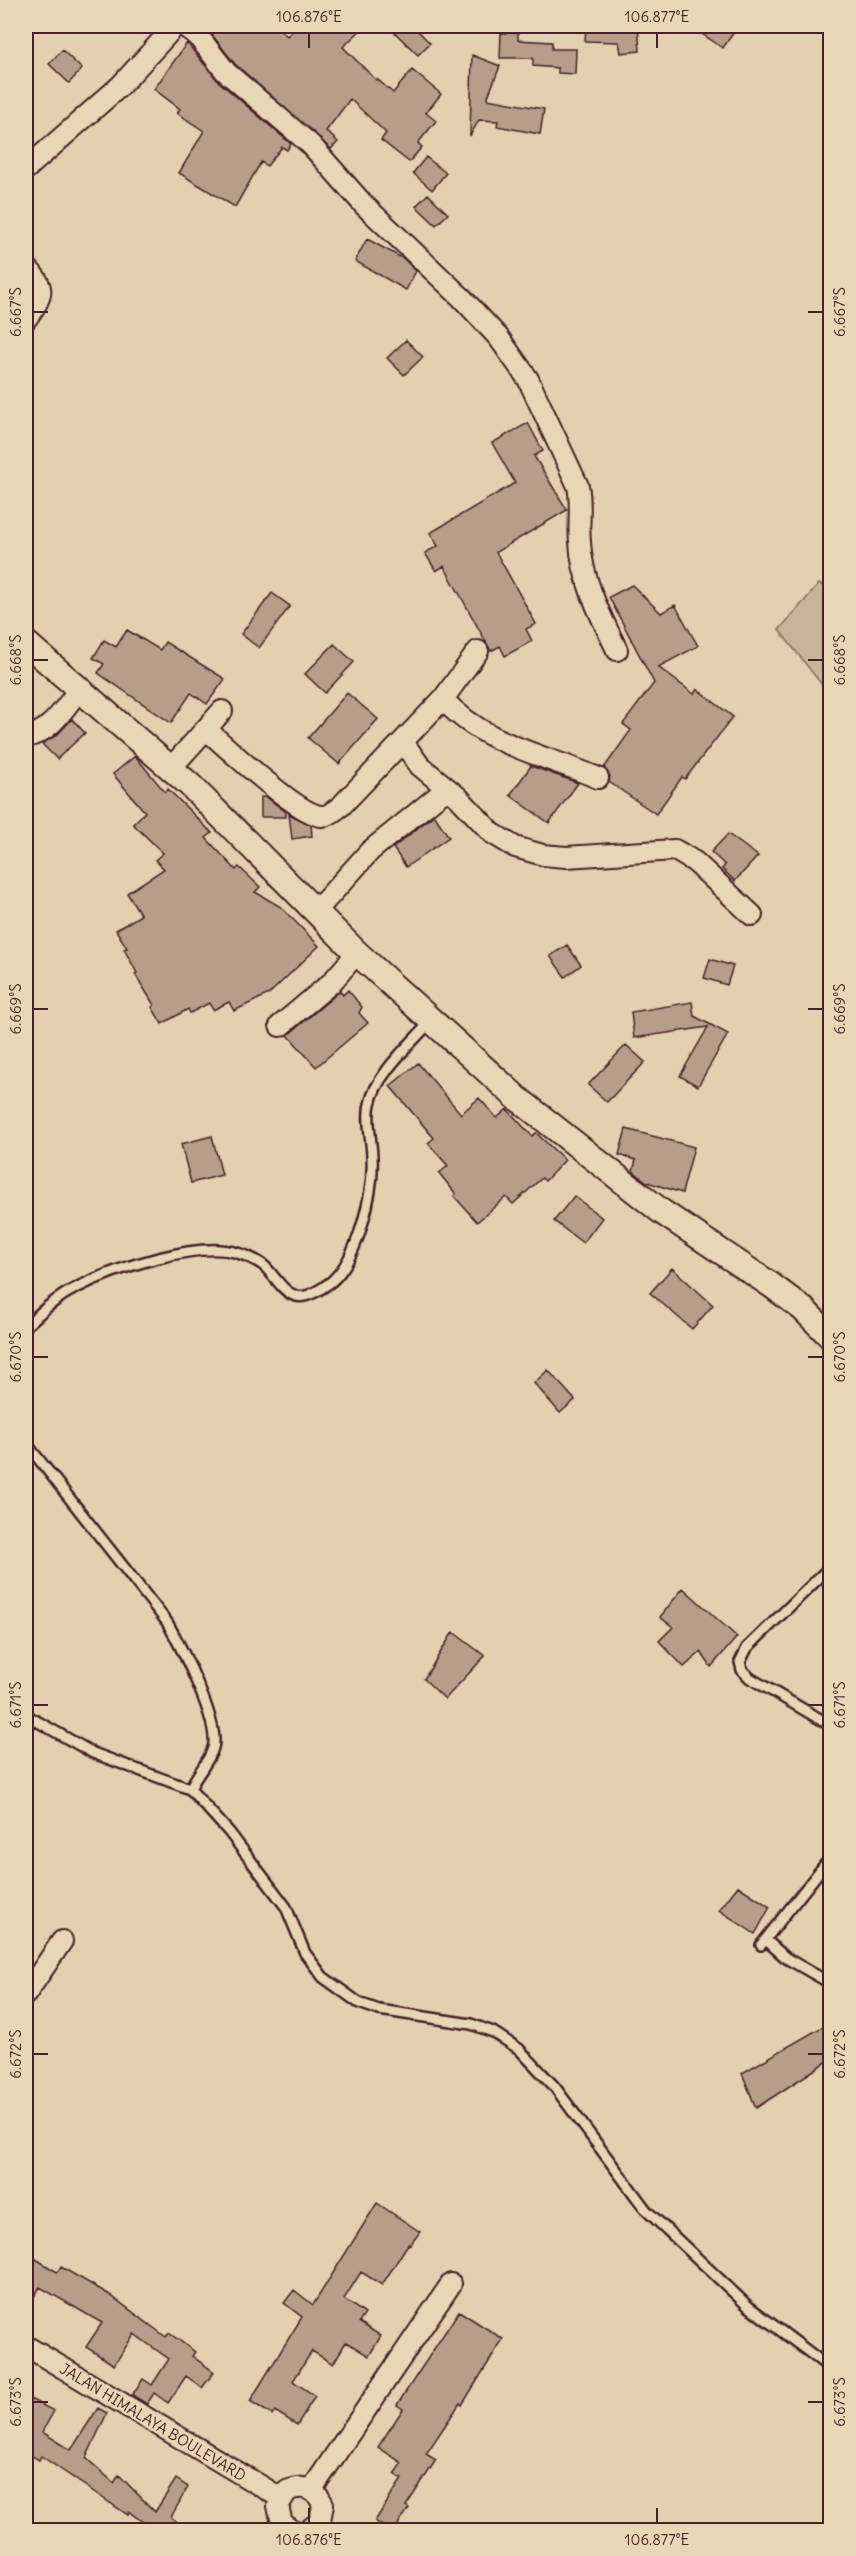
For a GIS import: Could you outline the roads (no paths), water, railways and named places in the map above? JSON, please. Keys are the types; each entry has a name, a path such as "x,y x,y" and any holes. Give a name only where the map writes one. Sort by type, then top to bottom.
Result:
{"street":[{"path":"26,169 120,86 175,26"},
{"path":"184,26 198,36 226,72 311,145 364,205 461,297 499,338 528,379 578,486 581,501 579,540 586,576 596,606 617,650"},
{"path":"26,267 38,281 42,293 26,319"},
{"path":"26,643 170,769 357,953 517,1098 662,1212 803,1309 831,1336"},
{"path":"206,729 297,803 322,817 341,806 403,742 443,699 478,651"},
{"path":"26,738 44,732 52,725 78,690"},
{"path":"443,699 457,714 485,733 598,778"},
{"path":"170,769 222,711"},
{"path":"403,742 420,766 450,790 492,833 528,851 566,857 675,850 684,853 752,915"},
{"path":"315,912 370,851 439,795 450,790"},
{"path":"280,1026 331,983 357,953"},
{"path":"26,1994 62,1941"},
{"path":"312,2489 451,2284"},
{"name":"JALAN HIMALAYA BOULEVARD","path":"26,2346 281,2498"},
{"path":"292,2530 282,2523 278,2515 281,2498 295,2488 312,2489"},
{"path":"312,2489 323,2504 320,2527"}],"lane":[{"path":"26,1326 75,1288 122,1269 174,1255 216,1250 237,1252 262,1265 294,1296 304,1297 331,1282 350,1257 370,1191 372,1160 369,1106 373,1092 387,1070 431,1021"},
{"path":"26,1443 167,1622 181,1646 214,1733 213,1750 190,1789"},
{"path":"831,1567 747,1648 740,1662 742,1670 750,1678 831,1725"},
{"path":"26,1715 93,1753 190,1789 229,1832 286,1907 304,1953 323,1977 359,2003 380,2010 471,2024 493,2032 519,2049 554,2086 646,2210 748,2306 831,2368"},
{"path":"831,1858 763,1942 786,1958 831,1983"}]}
